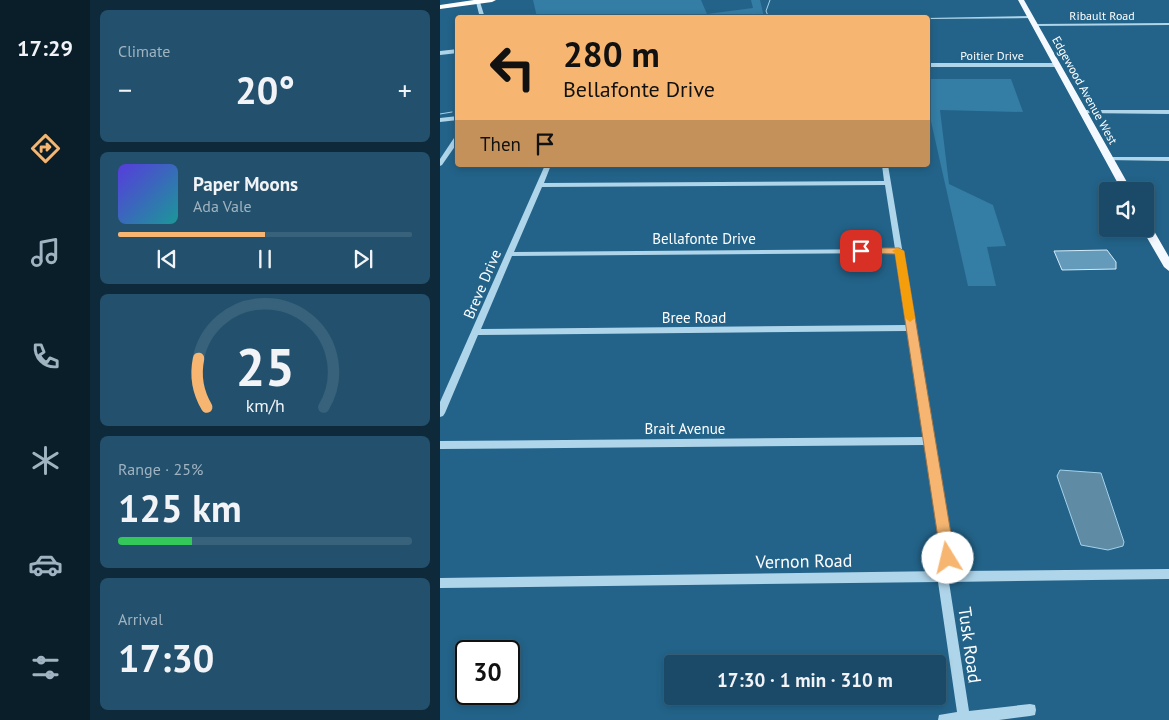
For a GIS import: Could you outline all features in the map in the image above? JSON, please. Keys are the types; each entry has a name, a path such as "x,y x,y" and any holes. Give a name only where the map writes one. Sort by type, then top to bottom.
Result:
{"highway":[{"path":"440,3 459,0 480,1"},
{"path":"440,7 492,0"}],"main road":[{"name":"Edgewood Avenue West","path":"1021,0 1122,182"},
{"path":"1152,237 1169,267"}],"street":[{"path":"480,1 482,15"},
{"name":"Ribault Road","path":"930,18 1169,24"},
{"path":"440,53 455,51"},
{"name":"Poitier Drive","path":"930,65 1057,65"},
{"path":"1083,112 1169,112"},
{"path":"440,120 455,118"},
{"path":"440,164 455,141"},
{"path":"1109,158 1169,159"},
{"name":"Breve Drive","path":"440,413 547,167"},
{"name":"Tusk Road","path":"885,167 930,441 964,718"},
{"path":"540,185 888,183"},
{"name":"Bellafonte Drive","path":"510,254 899,251"},
{"name":"Bree Road","path":"476,332 912,328"},
{"name":"Brait Avenue","path":"440,445 930,441"},
{"name":"Vernon Road","path":"440,583 1169,574"},
{"path":"944,720 1030,710"}],"shaded area":[{"path":"533,0 701,0 707,14 753,8 751,0 760,0 764,15 537,15"},
{"path":"930,79 1011,79 1023,112 940,110 949,184 993,205 1006,246 987,247 996,286 968,286 930,117"},
{"path":"1060,470 1101,473 1124,542 1123,546 1108,550 1081,545 1057,476"}],"building":[{"path":"1107,250 1116,262 1116,269 1062,270 1054,251"}],"waterway":[{"path":"768,15 766,11 770,0"},
{"path":"440,114 452,112"}],"slow traffic":[{"path":"897,251 899,251 910,318"}],"route":[{"path":"861,251 899,251 948,558"}]}
